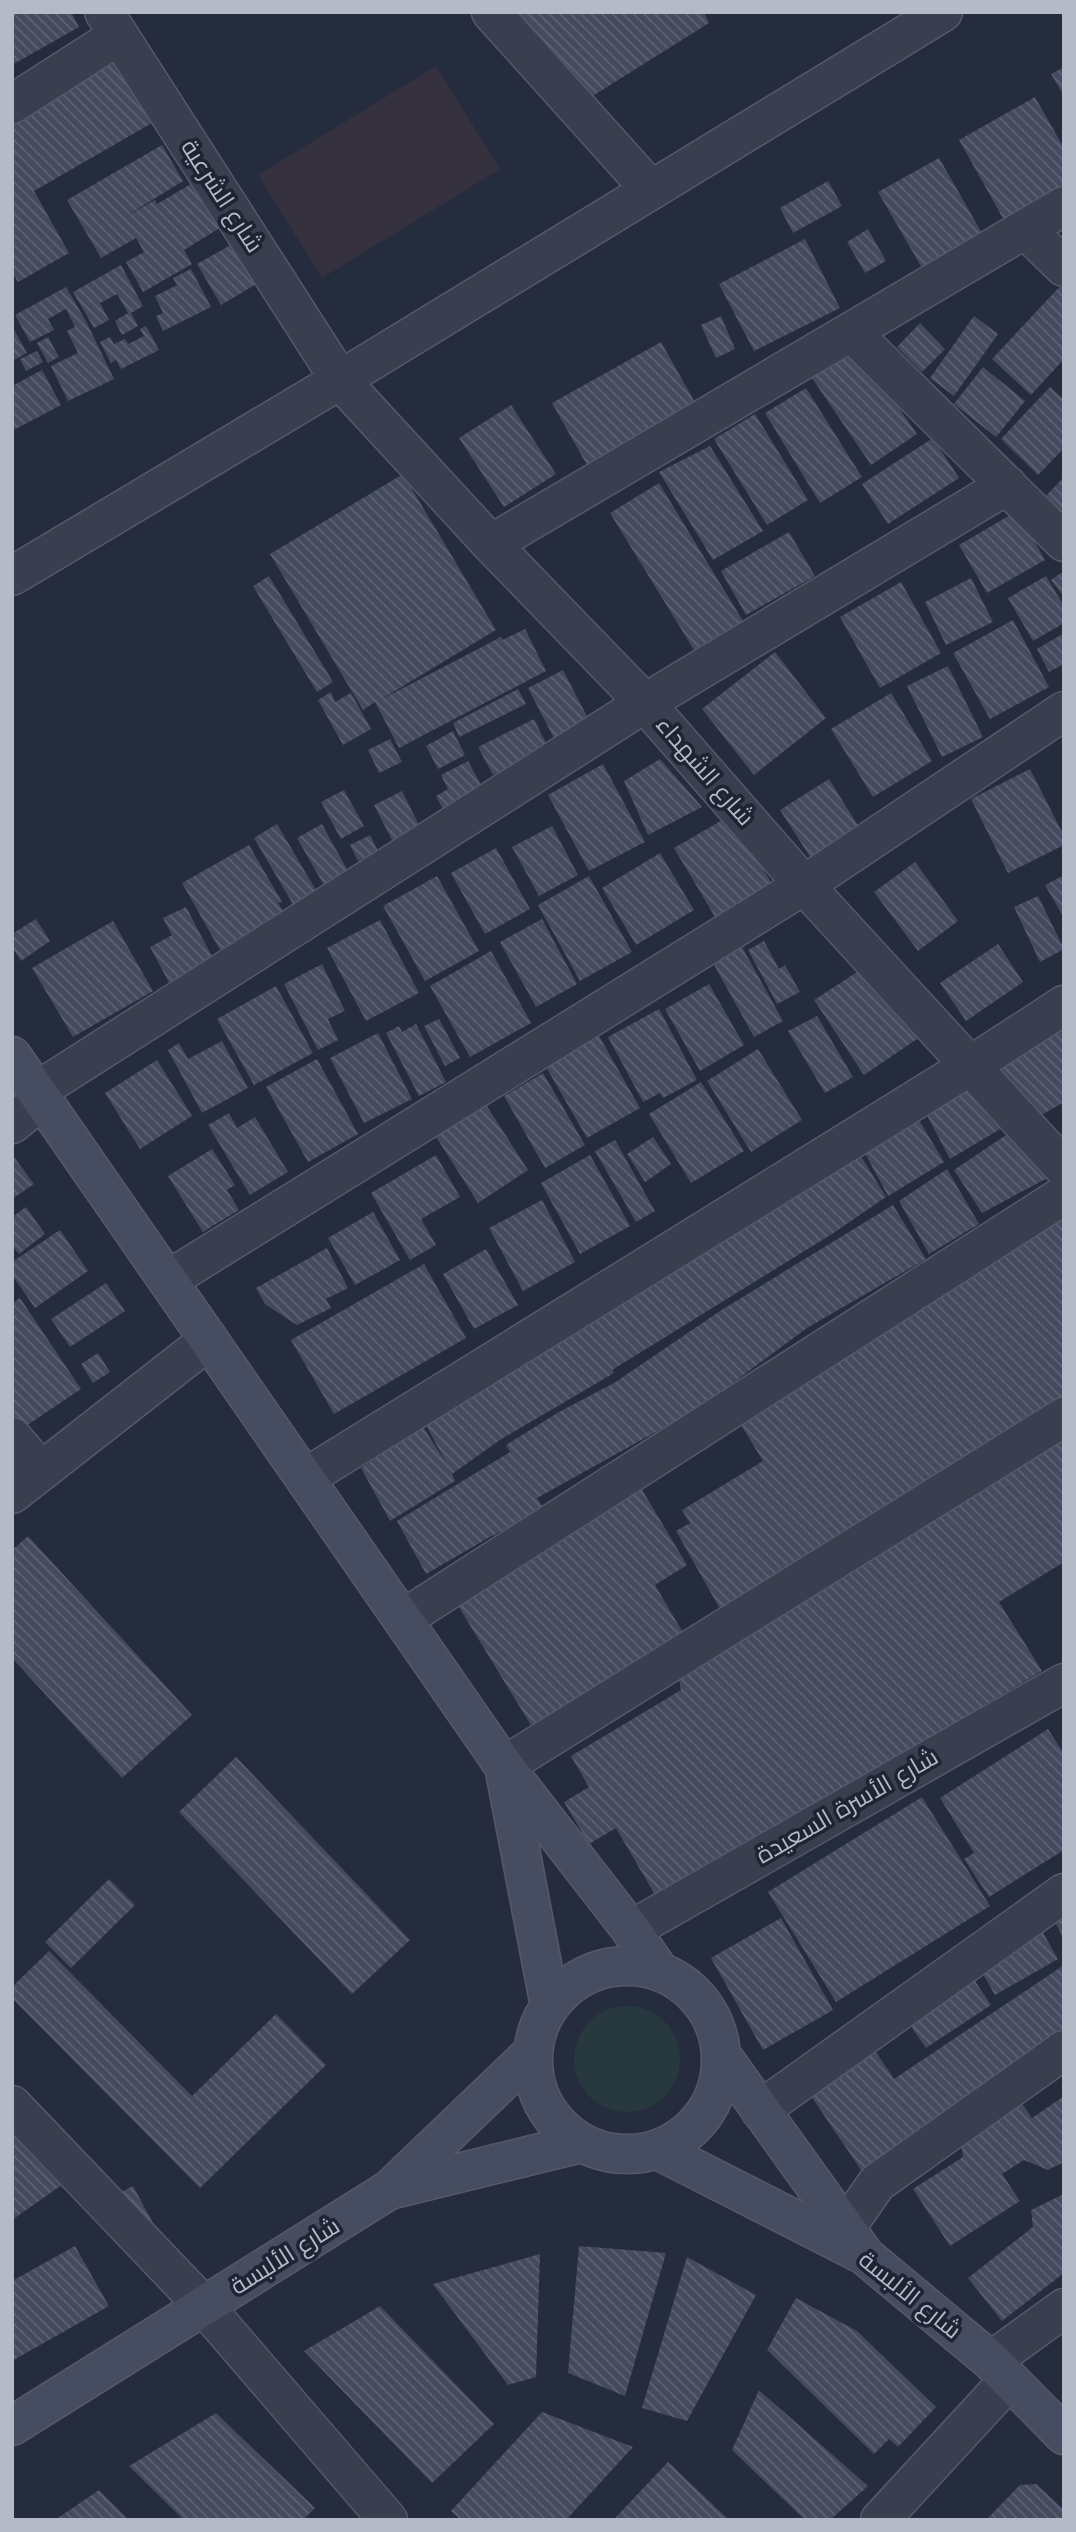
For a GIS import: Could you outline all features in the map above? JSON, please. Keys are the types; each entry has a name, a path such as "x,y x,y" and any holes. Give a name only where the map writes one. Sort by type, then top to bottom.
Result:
{"main road":[{"path":"12,1056 504,1766 631,1930 660,1972"},
{"path":"504,1766 550,2006"},
{"path":"636,1966 660,1972 680,1982 697,1996 710,2014 718,2034 722,2056 720,2080 712,2103 698,2123 680,2139 658,2150 632,2155 606,2152 581,2143 560,2127 544,2105 534,2079 533,2052 538,2028 550,2006 566,1988 587,1975 611,1967 636,1966"},
{"path":"389,2190 533,2052"},
{"path":"722,2056 854,2242"},
{"name":"شارع الألبسة","path":"12,2426 389,2190 581,2143"},
{"name":"شارع الألبسة","path":"658,2150 854,2242 1000,2370 1064,2435"}],"street":[{"path":"491,12 651,190"},
{"path":"12,576 340,380 943,12"},
{"path":"12,104 111,24"},
{"name":"شارع الشرعية","path":"111,24 340,380"},
{"path":"491,544 1064,206"},
{"path":"1025,229 1064,267"},
{"path":"851,332 1064,542"},
{"name":"شارع الشهداء","path":"340,380 491,544 645,703 804,885 1064,1168"},
{"path":"12,1124 40,1095 645,703 1007,485"},
{"path":"168,1280 804,885 1064,711"},
{"path":"304,1478 970,1066 1064,1005"},
{"path":"402,1619 1064,1195"},
{"path":"12,1437 27,1482 209,1340"},
{"path":"504,1766 1064,1417"},
{"name":"شارع الأسرة السعيدة","path":"631,1930 1064,1683"},
{"path":"760,2110 1064,1893"},
{"path":"854,2242 877,2183 1064,2050"},
{"path":"12,2105 204,2306 388,2520"},
{"path":"880,2520 1000,2370 1064,2308"}],"shaded area":[{"path":"436,66 500,169 322,278 258,175"},
{"path":"627,2006 647,2010 664,2022 676,2039 680,2059 676,2079 664,2096 647,2108 627,2112 607,2108 590,2096 578,2079 574,2059 578,2039 590,2022 607,2010"}],"building":[{"path":"12,12 71,12 79,27 12,65"},
{"path":"513,12 704,12 709,23 591,97"},
{"path":"106,43 152,123 34,191 69,253 18,282 12,272 12,97"},
{"path":"1064,67 1064,96 1051,74"},
{"path":"1035,97 1064,148 1064,187 1004,220 959,140"},
{"path":"162,145 183,181 123,218 155,200 157,204 196,181 223,226 184,250 192,264 143,292 126,262 144,252 136,238 101,258 67,200"},
{"path":"939,158 982,233 922,268 878,192"},
{"path":"828,181 842,206 793,233 780,208"},
{"path":"868,229 886,261 865,273 847,242"},
{"path":"805,239 840,308 754,351 719,284"},
{"path":"236,242 260,282 221,305 197,264"},
{"path":"121,265 143,306 131,313 138,326 122,335 115,321 128,313 117,294 100,303 109,320 94,328 73,292"},
{"path":"191,269 211,307 163,331 156,316 163,313 155,296 177,285 173,278"},
{"path":"1064,282 1064,359 1031,395 992,359"},
{"path":"66,287 114,379 68,401 51,366 78,353 67,331 75,327 66,309 48,319 54,330 30,342 15,315"},
{"path":"721,316 735,349 716,358 701,325"},
{"path":"974,316 998,334 954,396 930,378"},
{"path":"920,323 945,349 922,372 897,347"},
{"path":"12,326 27,353 12,361"},
{"path":"146,326 159,350 121,369 116,360 111,363 100,342 110,337 114,344 125,339 128,344 144,336 140,329"},
{"path":"48,337 59,357 48,363 37,343"},
{"path":"661,342 697,406 588,467 552,403"},
{"path":"857,347 917,434 871,465 812,378"},
{"path":"37,351 43,362 26,371 20,359"},
{"path":"983,367 1025,401 996,437 954,404"},
{"path":"42,370 61,405 12,431 12,386"},
{"path":"1050,387 1064,400 1064,448 1038,475 1001,439"},
{"path":"806,388 862,477 820,503 765,413"},
{"path":"511,405 556,474 504,507 459,438"},
{"path":"755,414 808,500 767,525 714,439"},
{"path":"933,438 959,478 888,524 862,484"},
{"path":"710,446 763,531 713,560 659,472"},
{"path":"403,474 496,630 380,700 501,637 502,640 525,629 546,671 399,748 375,702 363,710 270,554"},
{"path":"1064,477 1064,522 1041,501"},
{"path":"659,483 743,621 694,650 610,513"},
{"path":"1017,511 1045,560 987,593 959,545"},
{"path":"789,532 815,576 746,615 721,571"},
{"path":"1064,571 1064,597 1051,580"},
{"path":"269,576 333,682 317,692 253,586"},
{"path":"1046,576 1064,606 1064,623 1033,641 1008,598"},
{"path":"971,578 993,622 946,645 925,602"},
{"path":"901,582 941,653 880,688 840,617"},
{"path":"1013,620 1049,687 990,719 953,653"},
{"path":"1064,633 1064,664 1049,672 1037,649"},
{"path":"775,652 826,718 754,775 702,709"},
{"path":"948,666 983,737 942,757 907,686"},
{"path":"563,670 592,726 557,744 528,688"},
{"path":"518,689 526,704 459,737 453,723"},
{"path":"331,692 335,702 351,693 371,729 343,745 318,700"},
{"path":"891,693 932,761 873,797 831,729"},
{"path":"534,719 548,747 493,775 478,747"},
{"path":"453,731 465,755 438,769 426,746"},
{"path":"390,739 402,762 379,773 368,750"},
{"path":"660,759 702,807 648,835 624,781"},
{"path":"468,761 488,798 448,819 436,796 448,789 441,775"},
{"path":"603,764 645,842 589,871 548,795"},
{"path":"1030,769 1064,836 1064,845 1008,873 971,799"},
{"path":"829,779 860,829 812,860 780,810"},
{"path":"344,790 364,826 341,839 321,802"},
{"path":"402,791 420,827 392,840 374,805"},
{"path":"731,815 775,889 718,922 674,848"},
{"path":"277,824 320,897 297,911 254,838"},
{"path":"322,824 350,875 326,889 297,838"},
{"path":"552,826 578,875 539,896 512,847"},
{"path":"370,835 378,851 358,861 350,845"},
{"path":"249,845 282,902 278,903 284,913 220,950 182,883"},
{"path":"496,848 530,909 485,934 451,873"},
{"path":"660,853 694,910 636,945 602,888"},
{"path":"915,862 958,921 918,951 874,892"},
{"path":"1064,875 1064,918 1045,885"},
{"path":"437,876 479,951 425,981 383,906"},
{"path":"589,876 632,952 580,981 538,905"},
{"path":"1038,896 1064,949 1040,962 1014,907"},
{"path":"186,907 217,966 173,990 150,947 172,935 163,918"},
{"path":"36,919 50,941 21,961 12,947 12,934"},
{"path":"542,919 577,984 536,1007 500,942"},
{"path":"380,920 419,993 366,1021 327,948"},
{"path":"113,921 153,991 73,1037 32,968"},
{"path":"764,941 779,969 785,965 800,992 777,1004 748,950"},
{"path":"998,944 1023,982 966,1021 940,983"},
{"path":"742,947 783,1021 754,1037 713,963"},
{"path":"491,951 531,1023 470,1057 430,986"},
{"path":"871,963 920,1037 864,1075 814,1000"},
{"path":"322,964 345,1011 328,1019 338,1040 318,1050 284,984"},
{"path":"709,984 744,1045 700,1071 665,1009"},
{"path":"276,986 313,1053 254,1085 217,1019"},
{"path":"659,1009 697,1080 663,1098 660,1093 643,1102 608,1037"},
{"path":"817,1016 853,1077 825,1093 788,1031"},
{"path":"439,1019 460,1058 445,1066 424,1026"},
{"path":"416,1024 446,1082 419,1096 386,1033 399,1026 402,1032"},
{"path":"1064,1025 1064,1102 1038,1117 999,1069"},
{"path":"378,1033 412,1099 364,1123 330,1058"},
{"path":"599,1036 640,1108 587,1138 546,1067"},
{"path":"222,1041 248,1088 202,1113 168,1050 179,1043 188,1059"},
{"path":"758,1049 802,1120 751,1152 707,1081"},
{"path":"317,1059 358,1134 308,1162 266,1087"},
{"path":"157,1060 192,1116 140,1149 105,1093"},
{"path":"543,1073 585,1145 545,1168 504,1096"},
{"path":"701,1082 744,1151 691,1183 649,1114"},
{"path":"963,1082 1007,1125 950,1159 922,1106"},
{"path":"483,1100 528,1170 478,1203 433,1132"},
{"path":"913,1110 944,1162 888,1196 860,1144"},
{"path":"229,1113 237,1128 255,1117 288,1172 250,1195 208,1125"},
{"path":"1009,1133 1053,1175 982,1213 954,1170"},
{"path":"653,1137 671,1164 645,1182 627,1154"},
{"path":"615,1140 655,1211 636,1222 595,1151"},
{"path":"855,1146 886,1197 832,1234 612,1370 614,1373 500,1440 452,1474 455,1481 390,1521 361,1468 423,1427 447,1464 421,1416"},
{"path":"212,1149 235,1185 227,1190 239,1210 203,1232 168,1176"},
{"path":"436,1155 460,1197 421,1219 436,1245 410,1260 371,1193"},
{"path":"590,1155 630,1226 580,1254 541,1183"},
{"path":"14,1157 34,1184 12,1199 12,1158"},
{"path":"947,1169 979,1224 929,1254 899,1201"},
{"path":"542,1200 575,1262 523,1291 489,1228"},
{"path":"893,1205 926,1259 807,1328 699,1408 537,1498 545,1510 488,1538 426,1574 397,1521 510,1452 506,1445 559,1412 614,1383 723,1309"},
{"path":"26,1207 45,1234 19,1254 12,1245 12,1217"},
{"path":"1064,1211 1064,1397 720,1609 676,1531 690,1523 682,1510 763,1461 738,1420"},
{"path":"373,1212 400,1260 355,1285 328,1238"},
{"path":"60,1230 88,1271 35,1308 12,1275 12,1262"},
{"path":"327,1248 348,1288 326,1299 331,1308 297,1325 265,1304 256,1288"},
{"path":"486,1249 518,1305 474,1329 443,1274"},
{"path":"424,1264 466,1338 334,1414 291,1340"},
{"path":"106,1283 125,1311 70,1347 51,1319"},
{"path":"20,1298 81,1389 23,1428 12,1413 12,1303"},
{"path":"98,1353 110,1372 93,1383 81,1364"},
{"path":"1064,1437 1064,1562 999,1602 1042,1671 658,1900 616,1828 589,1844 564,1802 589,1787 571,1756 681,1690 678,1673"},
{"path":"641,1488 687,1565 655,1585 685,1636 532,1727 454,1599"},
{"path":"28,1536 192,1715 122,1778 12,1658 12,1550"},
{"path":"1048,1729 1064,1754 1064,1850 989,1897 964,1859 974,1853 940,1798"},
{"path":"236,1757 410,1940 352,1994 179,1812"},
{"path":"922,1797 990,1906 836,2002 768,1892"},
{"path":"109,1879 135,1905 71,1968 45,1942"},
{"path":"1064,1912 1064,1939 1053,1918"},
{"path":"781,1918 833,2010 763,2050 711,1958"},
{"path":"1042,1931 1058,1959 995,1995 979,1967"},
{"path":"49,1951 192,2096 276,2014 326,2065 200,2188 12,1998 12,1987"},
{"path":"1064,1965 1064,2038 863,2173 809,2093 874,2049 894,2079"},
{"path":"971,1975 991,2005 926,2048 905,2018"},
{"path":"1064,2096 1064,2162 1048,2170 1024,2160 1002,2174 1020,2201 950,2246 913,2189 963,2157 961,2142 1020,2101 1032,2118"},
{"path":"12,2117 76,2175 12,2220"},
{"path":"133,2186 153,2223 140,2230 120,2193"},
{"path":"1064,2194 1064,2273 1002,2321 968,2278 1033,2227 1031,2210"},
{"path":"75,2246 109,2306 12,2361 12,2281"},
{"path":"579,2246 666,2253 625,2396 568,2373"},
{"path":"540,2254 536,2377 508,2385 433,2284"},
{"path":"687,2257 756,2295 687,2421 642,2408"},
{"path":"796,2298 857,2331 936,2407 898,2447 889,2439 874,2454 767,2350"},
{"path":"380,2306 494,2424 432,2483 304,2351"},
{"path":"759,2390 868,2486 830,2520 805,2520 732,2450"},
{"path":"542,2412 633,2447 566,2520 461,2520 451,2511"},
{"path":"216,2413 315,2508 303,2520 184,2520 129,2466"},
{"path":"668,2462 729,2520 618,2520 616,2517"},
{"path":"1036,2484 1064,2510 1064,2520 986,2520 1020,2485"},
{"path":"99,2490 129,2520 55,2520"}]}
